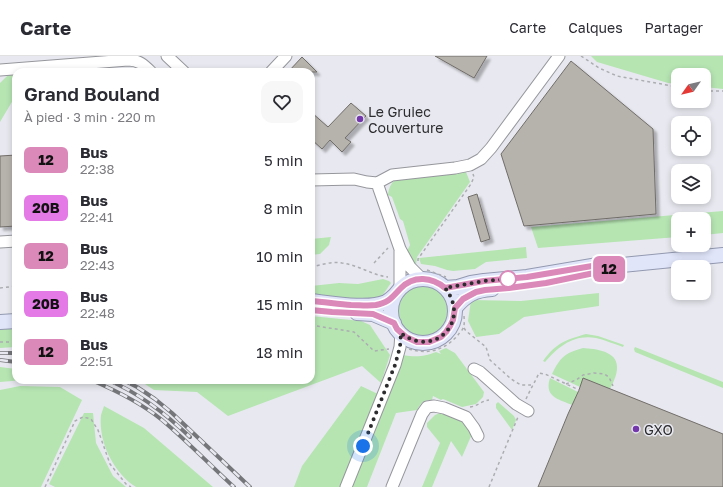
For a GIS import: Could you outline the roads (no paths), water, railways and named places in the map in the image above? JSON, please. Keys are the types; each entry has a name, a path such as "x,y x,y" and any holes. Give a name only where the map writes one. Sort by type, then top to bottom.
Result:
{"main road":[{"path":"445,288 484,281 527,277 598,265 622,265 723,255"},
{"path":"455,308 463,299 476,292 546,283 599,272 622,265"},
{"path":"315,302 364,306 373,305 388,301 410,282 422,279 434,281 445,288 450,294 455,308 453,320 446,332 435,340 423,342 417,342 399,335 373,314 315,310"},
{"path":"398,291 393,301 392,316 399,335"},
{"path":"0,322 12,321"}],"street":[{"path":"167,56 180,68"},
{"path":"275,68 286,56"},
{"path":"315,180 354,179 378,183 392,175 470,165 481,159 491,148 559,56"},
{"path":"26,68 128,60 138,61 147,68"},
{"path":"0,70 12,69"},
{"path":"378,183 396,247 398,291"},
{"path":"0,242 12,241"},
{"path":"396,247 410,267 422,279"},
{"path":"346,487 395,365 399,335"},
{"path":"474,370 480,372 527,415 519,415 486,384"},
{"path":"392,487 422,414 428,407 434,406 444,408 466,417 478,436"}],"railway":[{"path":"0,353 12,353"},
{"path":"0,360 12,362"},
{"path":"100,384 128,397 162,420 234,487"},
{"path":"117,384 131,391 152,405 190,437"},
{"path":"131,384 155,399 172,413 250,487"}],"place":[{"name":"Le Gruiec Couverture","path":"360,119"},
{"name":"GXO","path":"636,429"}]}
